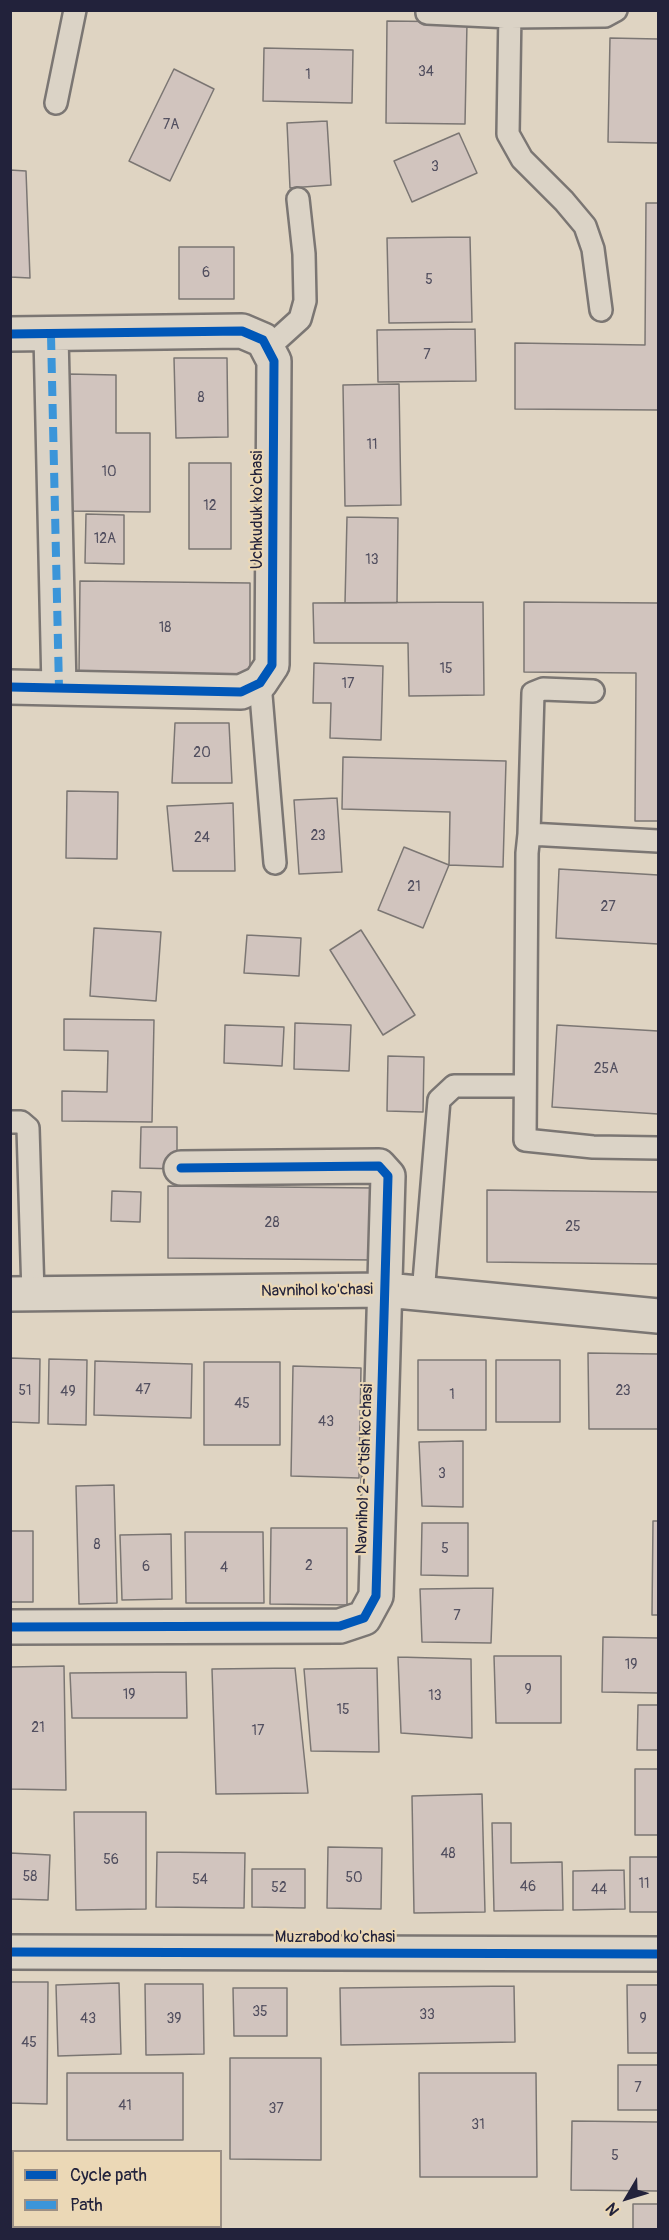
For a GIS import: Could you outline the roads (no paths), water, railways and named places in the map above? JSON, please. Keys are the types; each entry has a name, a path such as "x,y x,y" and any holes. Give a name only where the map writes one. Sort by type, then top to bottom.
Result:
{"street":[{"path":"10,334 242,331 263,340 268,348"},
{"path":"51,335 59,688"},
{"name":"Uchkuduk ko'chasi","path":"261,683 272,665 274,361 268,348"},
{"path":"10,687 241,692 261,683"},
{"name":"Navnihol 2- o'tish ko'chasi","path":"10,1627 340,1626 364,1618 376,1596 388,1176 379,1166 181,1168"},
{"name":"Navnihol ko'chasi","path":"22,1294 386,1290 658,1316"},
{"name":"Muzrabod ko'chasi","path":"10,1952 658,1954"}],"lane":[{"path":"56,103 75,10"},
{"path":"427,13 605,16 616,10"},
{"path":"510,14 508,134 522,159 564,201 585,226 593,249 601,310"},
{"path":"268,348 300,319 304,301 304,254 298,199"},
{"path":"261,683 275,863"},
{"path":"592,691 543,689 533,693 525,1140 592,1148 658,1148"},
{"path":"529,834 658,841"},
{"path":"423,1294 439,1100 454,1086 525,1086"},
{"path":"10,1122 21,1122 28,1128 22,1294"}]}
